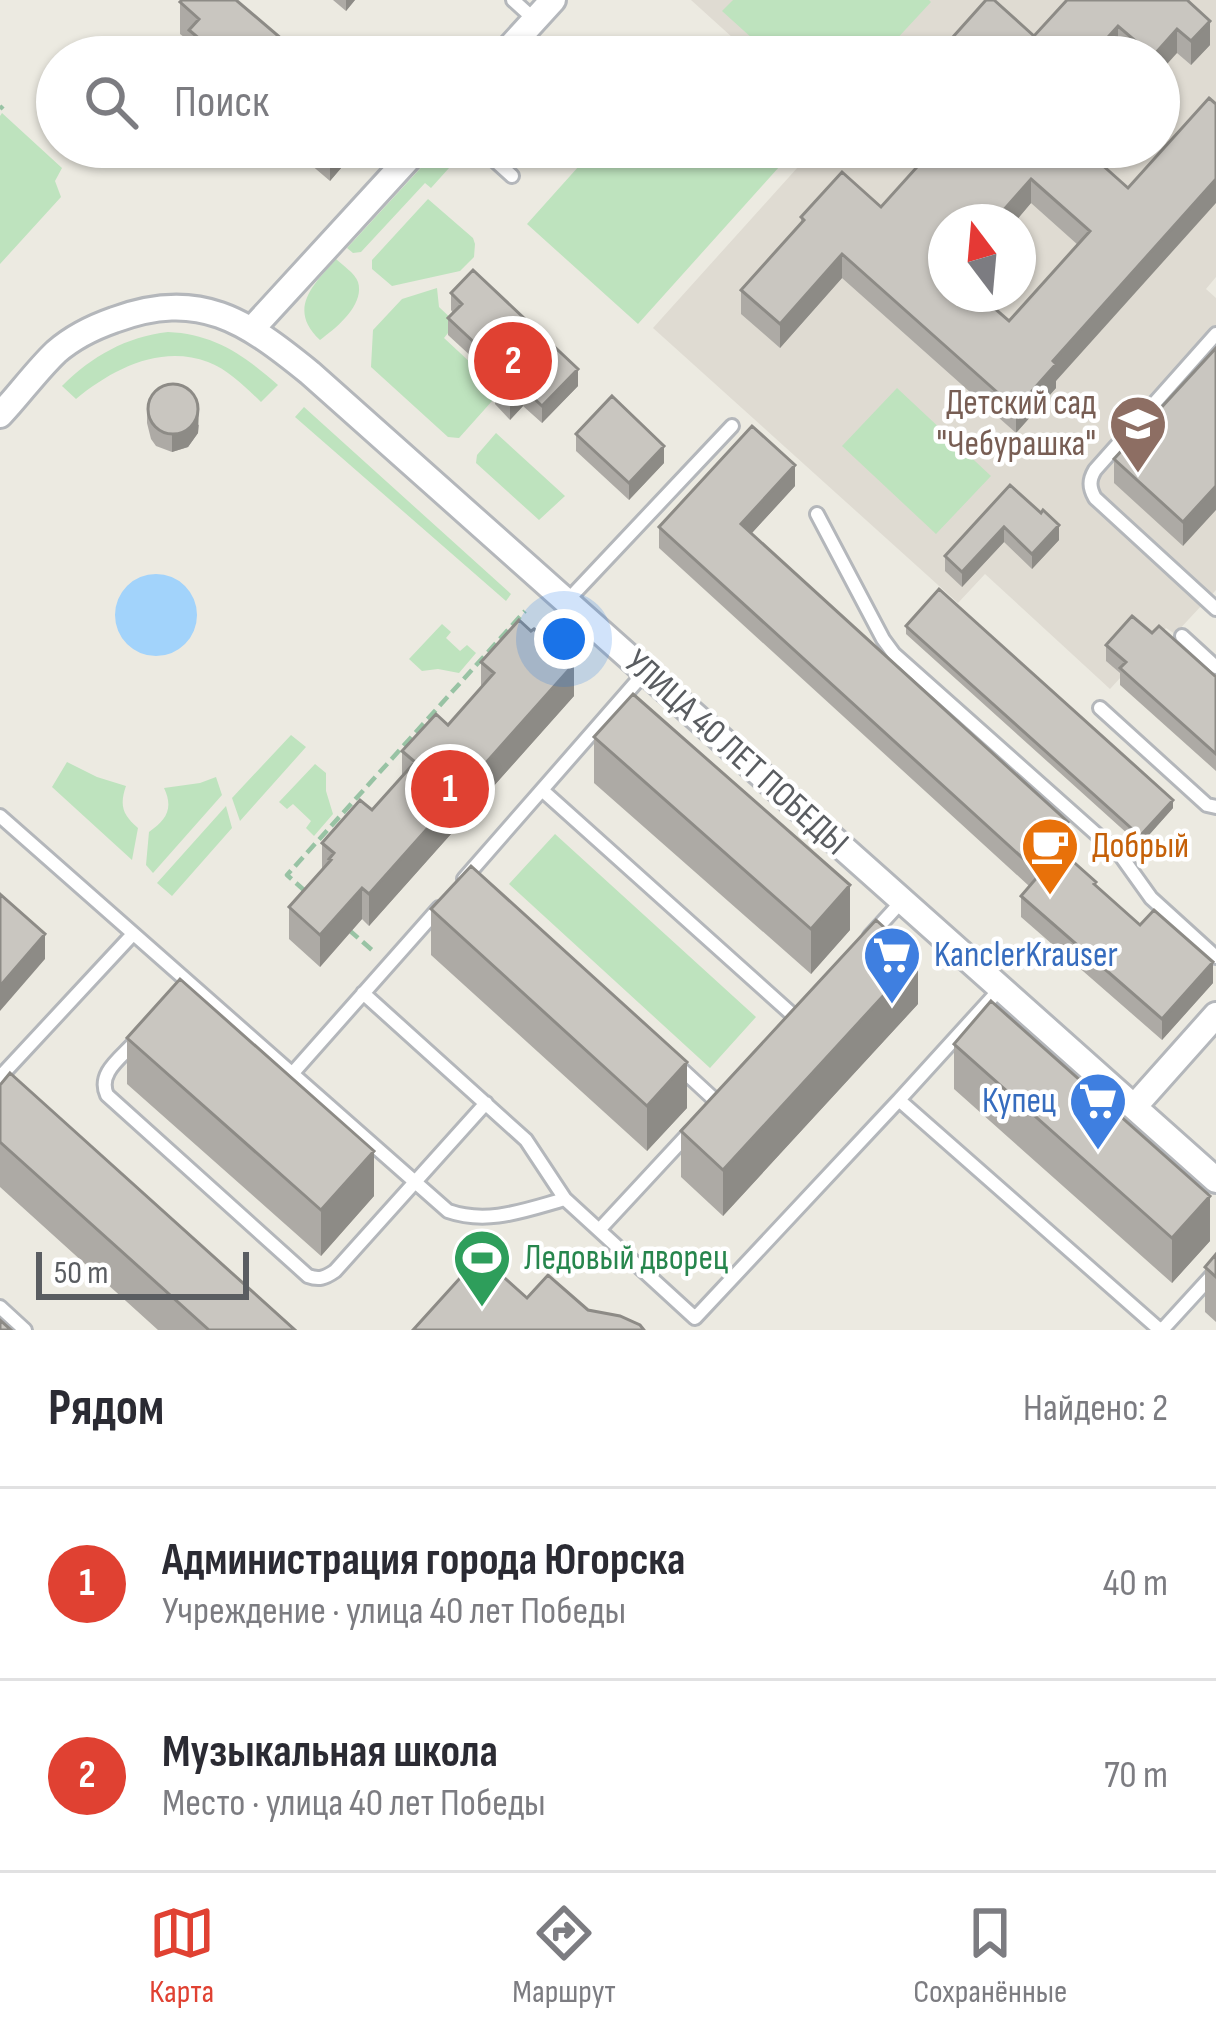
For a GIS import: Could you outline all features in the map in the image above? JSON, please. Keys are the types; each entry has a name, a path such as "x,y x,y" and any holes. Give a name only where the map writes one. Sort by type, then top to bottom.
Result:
{"street":[{"path":"520,36 553,0"},
{"path":"252,329 400,168"},
{"name":"УЛИЦА 40 ЛЕТ ПОБЕДЫ","path":"0,416 57,351 130,314 191,308 229,317 252,329 310,373 1216,1180"},
{"path":"1134,1107 1216,1015"}],"lane":[{"path":"513,0 535,20"},
{"path":"503,168 512,176"},
{"path":"1216,334 1095,470 1090,489 1094,498 1216,609"},
{"path":"568,601 732,426"},
{"path":"817,514 895,654 1120,856 1151,898 1216,957"},
{"path":"1182,635 1216,667"},
{"path":"1204,656 1216,643"},
{"path":"291,1075 645,672"},
{"path":"1100,708 1207,806 1216,807"},
{"path":"542,790 795,1017"},
{"path":"0,816 448,1211 469,1219 494,1218 565,1199"},
{"path":"467,875 484,890"},
{"path":"866,940 902,901"},
{"path":"23,1086 3,1074 133,934"},
{"path":"172,1001 188,984"},
{"path":"363,993 526,1140 565,1199 695,1318 1000,989"},
{"path":"780,1034 809,1001"},
{"path":"140,1036 104,1077 107,1095 316,1279 335,1271 486,1103"},
{"path":"668,1057 717,1102"},
{"path":"598,1231 733,1085"},
{"path":"899,1100 1161,1330 1216,1271"},
{"path":"0,1307 26,1330"}],"path":[{"path":"316,901 287,875 525,611"},
{"path":"345,926 388,965"}],"shaded area":[{"path":"691,0 1216,0 1216,277 1206,289 1216,298 1216,590 1175,634 1166,628 1110,689 985,574 958,603 653,328 797,168 1180,168 1180,36 731,36"}],"green space":[{"path":"733,0 931,2 899,36 750,36 722,11"},
{"path":"2,113 36,144 36,168 62,168 55,181 61,197 0,264"},
{"path":"421,168 449,168 431,188 425,183 361,252 347,248"},
{"path":"577,168 778,168 638,324 527,224"},
{"path":"428,199 473,238 474,257 460,271 392,286 372,269 372,260"},
{"path":"336,259 354,275 359,291 348,315 320,340 310,329 304,308 312,288"},
{"path":"437,288 439,307 456,323 444,338 501,391 459,438 448,437 371,367 373,330 402,299"},
{"path":"168,332 228,348 278,385 261,402 216,365 173,356 121,369 76,399 62,386 110,350"},
{"path":"897,388 991,476 936,534 842,446"},
{"path":"304,407 511,594 506,601 295,417"},
{"path":"496,433 565,496 539,520 476,463 477,455"},
{"path":"442,624 451,632 446,638 460,651 467,645 476,653 459,673 422,671 409,659"},
{"path":"291,735 306,747 240,821 232,798"},
{"path":"67,762 126,786 124,810 138,828 132,860 52,787"},
{"path":"315,764 326,773 333,814 314,836 306,828 311,821 293,804 287,809 279,802"},
{"path":"216,777 222,795 153,873 146,865 149,832 167,813 164,788"},
{"path":"226,806 232,828 172,896 157,883"},
{"path":"555,834 756,1017 710,1068 509,884"}],"water":[{"path":"156,574 185,586 197,615 185,644 156,656 127,644 115,615 127,586"}],"building":[{"path":"236,0 278,36 196,36 189,30 199,19 180,2"},
{"path":"986,0 994,0 1034,36 954,36"},
{"path":"1067,0 1187,0 1210,21 1191,41 1177,29 1171,36 1130,36 1118,26 1109,36 1034,36"},
{"path":"1209,98 1216,104 1216,179 1016,409 842,254 780,324 741,290 842,172 881,207 916,168 1106,168 1128,188 1146,168 1180,168 1180,130"},
{"path":"473,270 578,369 542,406 523,388 510,402 495,387 507,373 448,318 462,304 451,293"},
{"path":"1216,348 1216,486 1183,522 1114,459"},
{"path":"173,384 191,391 198,409 191,427 173,434 155,427 148,409 155,391"},
{"path":"612,396 664,446 629,483 576,434"},
{"path":"752,426 795,465 741,524 1068,822 1050,841 1094,884 1140,925 1154,910 1213,962 1162,1019 1021,896 1040,874 659,527"},
{"path":"1010,485 1059,525 1032,554 1004,527 962,572 945,556"},
{"path":"939,589 1173,800 1140,836 906,626"},
{"path":"1132,616 1152,633 1159,626 1216,677 1216,754 1120,668 1126,662 1106,645"},
{"path":"519,620 574,664 369,894 362,888 320,935 289,907 331,860 334,853 322,843 360,800 372,810 415,762 402,751 436,714 448,725 494,673 481,662"},
{"path":"633,694 850,885 811,929 594,737"},
{"path":"471,866 687,1062 647,1106 431,909"},
{"path":"0,894 45,934 0,986"},
{"path":"876,920 918,958 723,1170 681,1131"},
{"path":"180,979 374,1151 321,1210 127,1038"},
{"path":"991,1001 1210,1196 1172,1238 954,1044"},
{"path":"10,1073 295,1330 209,1330 0,1142 0,1085"},
{"path":"1216,1254 1216,1277 1205,1267"},
{"path":"480,1256 527,1298 548,1275 588,1310 620,1316 644,1330 413,1330"}],"place":[{"name":"Музыкальная школа","path":"513,361"},
{"name":"Детский сад \"Чебурашка\"","path":"1138,475"},
{"name":"Администрация города Югорска","path":"450,789"},
{"name":"Добрый","path":"1050,897"},
{"name":"KanclerKrauser","path":"892,1006"},
{"name":"Купец","path":"1098,1152"},
{"name":"Ледовый дворец","path":"482,1309"}]}
